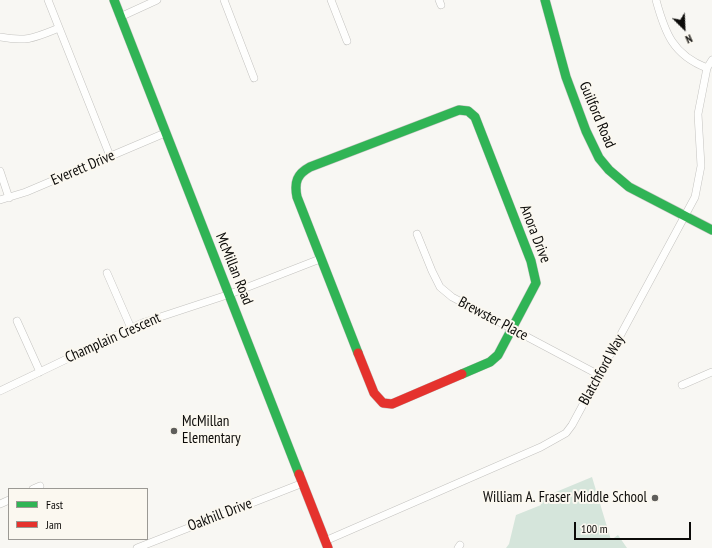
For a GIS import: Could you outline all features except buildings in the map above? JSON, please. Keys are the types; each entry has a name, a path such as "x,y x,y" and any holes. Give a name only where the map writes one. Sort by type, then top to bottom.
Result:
{"street":[{"path":"48,0 110,156"},
{"name":"McMillan Road","path":"114,0 327,544"},
{"path":"120,17 157,0"},
{"path":"224,0 254,78"},
{"path":"331,0 347,41"},
{"name":"Guilford Road","path":"546,0 566,77 586,131 599,158 609,170 630,187 712,230"},
{"path":"656,0 668,38 682,53 697,64 707,68"},
{"path":"0,37 20,40 31,39 59,28"},
{"name":"Blatchford Way","path":"327,544 541,447 566,433 572,425 695,197 701,175 698,114 707,68 712,60"},
{"name":"Anora Drive","path":"468,111 475,117 535,274 536,283 498,355 490,362 392,404 383,403 374,393 320,259 295,187 295,179 301,171 450,113 468,111"},
{"name":"Everett Drive","path":"0,200 9,198 166,133"},
{"path":"0,171 9,198"},
{"name":"Brewster Place","path":"417,234 440,287 452,297 599,375"},
{"path":"230,294 320,259"},
{"path":"107,273 131,328"},
{"name":"Champlain Crescent","path":"0,390 150,319 230,294"},
{"path":"17,321 40,372"},
{"path":"682,385 712,372"},
{"name":"Oakhill Drive","path":"137,548 303,483"}],"shaded area":[{"path":"592,477 611,540 618,535 627,548 506,548 509,544 516,515 541,505 539,499"}],"traffic: fast":[{"path":"114,0 299,474"},
{"path":"545,0 566,77 586,131 599,158 609,170 629,187 712,230"},
{"path":"459,110 468,111 475,117 531,261 536,283 498,355 490,362 462,374"},
{"path":"358,353 297,197 296,183 299,176 310,167 459,110"}],"traffic: jam":[{"path":"358,353 374,393 383,403 392,404 462,374"},
{"path":"299,474 328,548"}],"place":[{"name":"McMillan Elementary","path":"174,431"},
{"name":"William A. Fraser Middle School","path":"655,498"}]}
